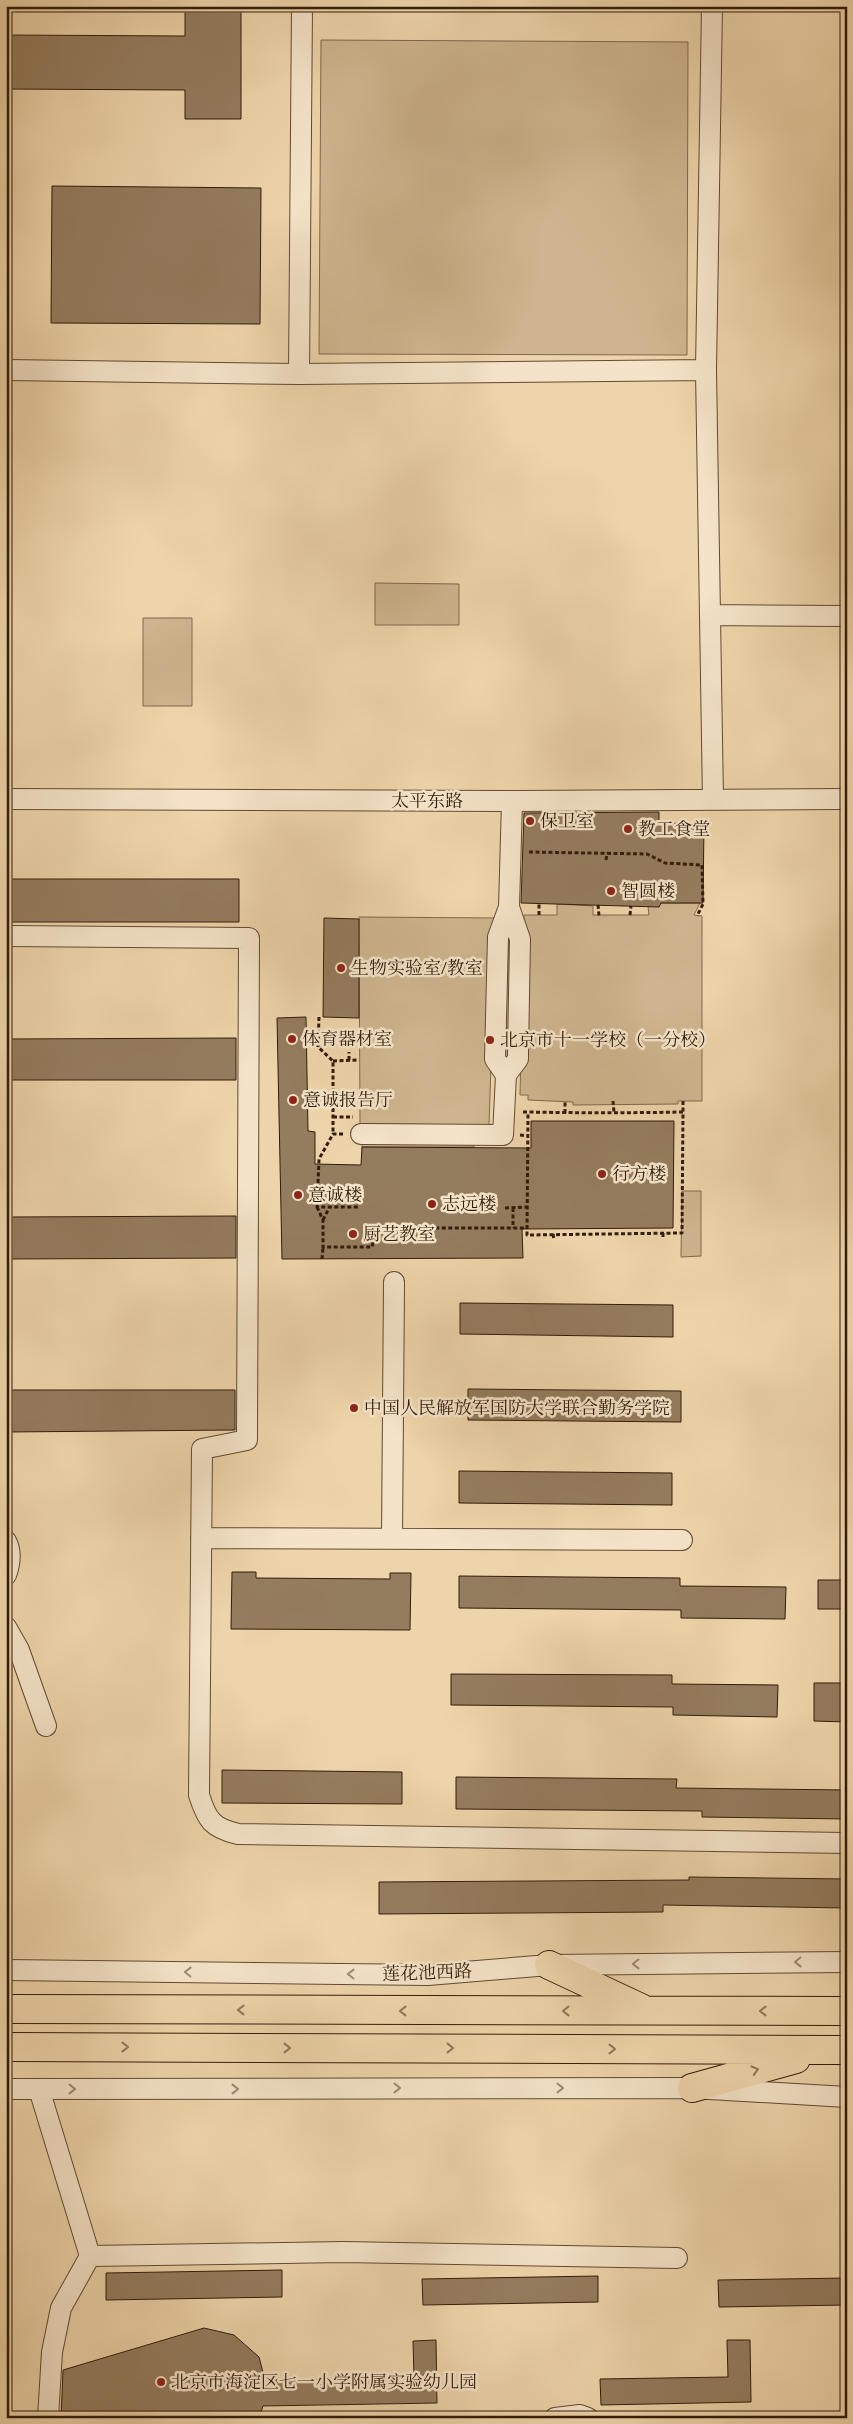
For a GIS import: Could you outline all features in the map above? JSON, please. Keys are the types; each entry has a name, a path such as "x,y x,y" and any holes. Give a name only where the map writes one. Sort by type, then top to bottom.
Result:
{"highway":[{"path":"549,1965 649,2012"},
{"name":"莲花池西路","path":"6,2010 649,2012 842,2009"},
{"path":"6,2047 838,2050"},
{"path":"692,2088 838,2050"}],"street":[{"path":"299,374 302,6"},
{"path":"712,6 706,370 712,800"},
{"path":"6,370 299,374 706,370"},
{"path":"710,614 847,616"},
{"name":"太平东路","path":"6,799 512,801 847,799"},
{"path":"360,1125 504,1135 506,1075 518,1059 520,939 509,907 512,801"},
{"path":"6,936 249,938 247,1440 202,1450 199,1795 205,1814 220,1830 248,1834 847,1843"},
{"path":"392,1539 394,1282"},
{"path":"201,1538 682,1540"},
{"path":"6,1541 10,1548 9,1568 6,1576"},
{"path":"6,1627 12,1650 46,1726"},
{"name":"莲花池西路","path":"6,1970 428,1975 549,1965 847,1962"},
{"path":"6,2089 692,2088 847,2097"},
{"path":"39,2089 90,2256 61,2308 52,2352 48,2418"},
{"path":"90,2256 343,2252 678,2258"},
{"path":"556,2418 580,2415 588,2418"}],"path":[{"path":"511,851 647,854 665,863 702,865 703,904 697,916"},
{"path":"606,860 607,854"},
{"path":"539,904 539,915"},
{"path":"598,905 599,916"},
{"path":"630,915 631,906"},
{"path":"319,1017 318,1047 333,1061 359,1060"},
{"path":"349,1052 349,1060"},
{"path":"322,1259 323,1220 317,1208 319,1159 333,1134 333,1061"},
{"path":"613,1101 614,1113"},
{"path":"528,1112 527,1234 682,1233 683,1101"},
{"path":"565,1102 565,1113"},
{"path":"505,1112 683,1112"},
{"path":"333,1117 360,1125"},
{"path":"333,1134 360,1125"},
{"path":"317,1208 360,1207"},
{"path":"323,1220 330,1208"},
{"path":"505,1208 527,1208"},
{"path":"513,1208 513,1228"},
{"path":"323,1247 372,1247 376,1228 485,1226 527,1228"},
{"path":"663,1233 663,1239"},
{"path":"553,1234 554,1240"}],"shaded area":[{"path":"321,40 688,42 687,355 319,354"},
{"path":"375,583 459,584 459,625 375,625"},
{"path":"143,618 192,618 192,706 143,706"},
{"path":"661,903 700,903 694,915 702,916 702,1101 678,1101 678,1104 573,1105 573,1102 528,1100 528,1095 520,1095 524,915 557,915 557,904 593,906 593,915 649,915 648,907"},
{"path":"359,917 496,918 489,1125 360,1124"},
{"path":"502,949 515,949 513,1053 506,1058 499,1053"},
{"path":"362,1144 474,1144 474,1147 362,1147"},
{"path":"682,1191 701,1191 701,1256 681,1257"}],"building":[{"path":"185,6 241,6 241,119 185,119 185,90 6,89 6,35 185,36"},
{"path":"52,186 261,188 260,324 51,323"},
{"path":"659,812 659,823 704,824 703,903 661,903 659,907 521,903 524,813"},
{"path":"6,879 239,879 239,922 6,922"},
{"name":"生物实验室/教室","path":"324,918 359,919 359,1018 323,1017"},
{"path":"306,1017 308,1131 315,1132 315,1164 361,1165 362,1147 531,1148 531,1121 674,1121 673,1228 522,1229 523,1258 282,1259 277,1018"},
{"path":"236,1038 236,1080 6,1080 6,1039"},
{"path":"236,1216 236,1258 6,1259 6,1217"},
{"path":"460,1303 673,1305 673,1337 460,1334"},
{"path":"468,1389 681,1391 681,1422 468,1420"},
{"path":"6,1390 235,1390 235,1430 6,1432"},
{"path":"459,1471 672,1473 672,1505 459,1503"},
{"path":"232,1572 256,1572 256,1578 390,1579 390,1573 411,1573 410,1630 231,1629"},
{"path":"459,1576 680,1578 680,1586 786,1587 785,1619 681,1618 681,1610 459,1608"},
{"path":"818,1580 847,1580 847,1609 818,1609"},
{"path":"451,1674 672,1675 672,1684 778,1685 777,1717 673,1715 673,1707 451,1705"},
{"path":"814,1683 847,1683 847,1722 814,1721"},
{"path":"222,1770 402,1772 402,1804 222,1803"},
{"path":"456,1777 677,1779 676,1788 847,1790 847,1819 702,1817 702,1811 456,1809"},
{"path":"689,1877 847,1879 847,1908 663,1905 663,1912 379,1914 379,1882 689,1880"},
{"path":"282,2270 282,2297 106,2300 106,2273"},
{"path":"598,2276 598,2302 423,2305 422,2279"},
{"path":"847,2278 847,2305 719,2307 718,2280"},
{"name":"北京市海淀区七一小学附属实验幼儿园","path":"204,2328 234,2335 259,2357 265,2380 414,2378 413,2341 436,2340 437,2403 263,2406 259,2418 61,2418 63,2370"},
{"path":"727,2340 750,2340 751,2402 601,2405 600,2379 728,2377"}],"place":[{"name":"保卫室","path":"530,821"},
{"name":"教工食堂","path":"628,829"},
{"name":"智圆楼","path":"611,891"},
{"name":"生物实验室/教室","path":"341,968"},
{"name":"体育器材室","path":"292,1039"},
{"name":"北京市十一学校（一分校）","path":"490,1040"},
{"name":"意诚报告厅","path":"293,1100"},
{"name":"行方楼","path":"602,1174"},
{"name":"意诚楼","path":"298,1195"},
{"name":"志远楼","path":"432,1204"},
{"name":"厨艺教室","path":"353,1234"},
{"name":"中国人民解放军国防大学联合勤务学院","path":"354,1408"},
{"name":"北京市海淀区七一小学附属实验幼儿园","path":"161,2382"}]}
